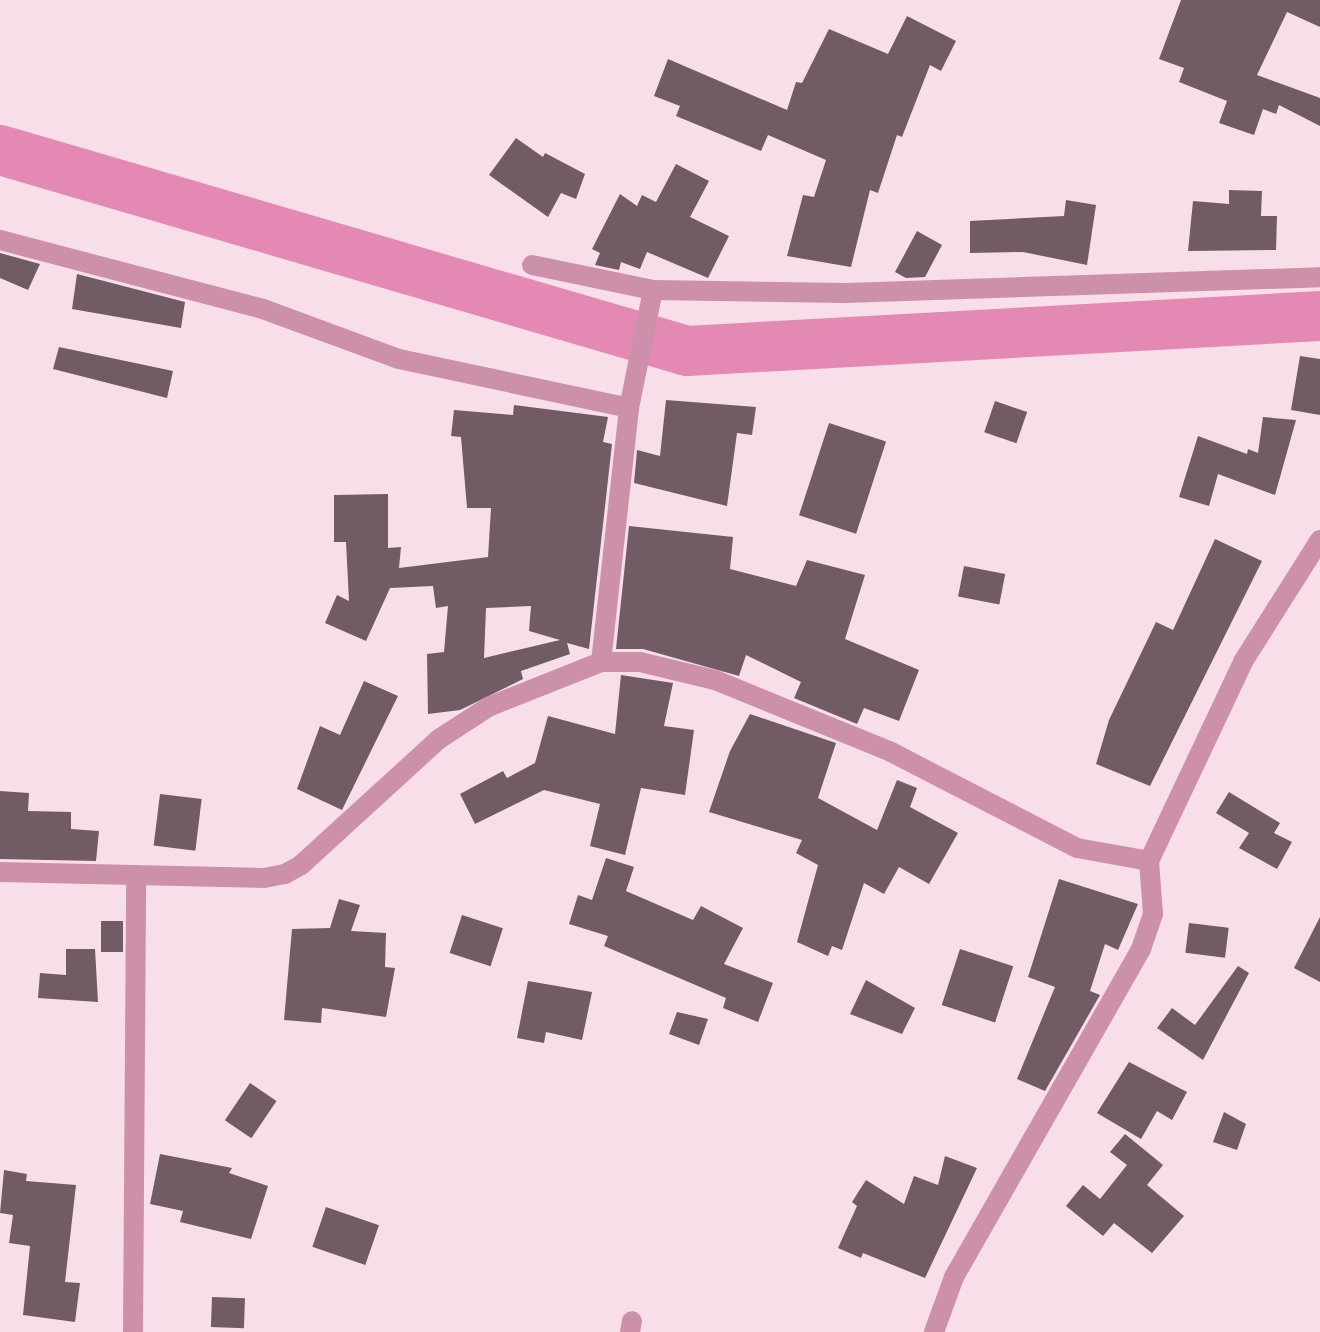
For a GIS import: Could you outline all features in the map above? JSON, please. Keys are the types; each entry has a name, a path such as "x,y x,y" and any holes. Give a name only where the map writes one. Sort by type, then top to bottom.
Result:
{"street":[{"path":"0,240 263,309 399,359 629,408"},
{"path":"532,265 652,297 1320,277"},
{"path":"601,662 629,408 652,297"},
{"path":"934,1332 954,1277 1141,949 1153,914 1149,861 1244,660 1320,540"},
{"path":"0,872 285,874 301,865 439,739 488,707 601,662 653,664 715,680 891,752 1077,848 1149,861"},
{"path":"133,1332 136,875"}],"building":[{"path":"1181,0 1320,0 1320,27 1287,12 1257,75 1320,98 1320,126 1279,105 1276,114 1263,109 1254,135 1219,123 1227,101 1179,82 1184,68 1159,59"},
{"path":"907,16 956,41 941,71 930,65 902,137 897,135 878,193 870,190 851,267 787,256 803,195 814,197 826,160 768,135 761,151 676,116 680,106 654,96 668,59 787,110 796,82 802,83 829,29 888,54"},
{"path":"516,138 543,157 545,153 585,174 576,199 561,193 548,217 489,175"},
{"path":"676,164 709,181 690,217 729,236 708,278 647,252 640,269 621,262 619,270 595,265 600,253 592,249 620,194 637,206 642,195 656,202"},
{"path":"1229,190 1262,191 1261,216 1277,216 1276,250 1188,251 1193,201 1229,204"},
{"path":"1066,200 1096,205 1087,265 1023,252 970,253 970,221 1064,216"},
{"path":"917,231 942,245 925,277 906,278 895,272"},
{"path":"0,253 40,264 28,290 0,278"},
{"path":"77,274 185,302 181,328 72,309"},
{"path":"59,347 173,371 167,398 53,369"},
{"path":"1300,356 1320,359 1320,415 1291,410"},
{"path":"666,400 756,407 752,435 737,433 727,506 634,483 637,450 660,456"},
{"path":"995,401 1027,412 1016,443 984,432"},
{"path":"514,405 608,417 603,442 612,444 589,649 567,643 570,654 521,671 523,679 460,710 428,714 427,654 444,652 448,606 436,608 433,586 390,588 366,641 325,623 337,595 349,601 346,542 334,542 334,495 388,494 388,548 401,547 399,568 488,557 491,508 467,508 461,437 451,436 454,410 513,415","holes":["531,606 529,631 560,640 484,658 486,608"]},
{"path":"1263,417 1296,420 1275,495 1218,474 1209,506 1179,497 1198,436 1247,454 1248,449 1258,453"},
{"path":"829,423 886,442 856,534 799,515"},
{"path":"629,526 733,537 730,569 796,586 807,560 865,575 845,639 919,670 899,721 864,708 857,724 794,698 801,682 746,655 739,676 643,649 616,649"},
{"path":"1215,539 1262,561 1150,786 1096,764 1109,720 1156,622 1173,630"},
{"path":"964,566 1005,574 999,604 958,596"},
{"path":"621,675 673,683 664,726 694,730 685,795 641,788 625,855 590,846 600,804 544,790 475,824 460,794 503,771 507,778 535,763 548,716 615,734"},
{"path":"364,681 398,696 342,810 297,789 320,726 340,735"},
{"path":"750,714 836,743 818,798 877,830 897,780 917,788 910,807 958,833 929,884 899,867 884,894 864,883 842,950 832,946 828,956 797,942 818,865 796,853 802,840 709,812 730,751"},
{"path":"0,791 29,793 28,811 71,812 71,829 99,831 96,861 0,859"},
{"path":"1229,792 1280,823 1274,833 1292,842 1277,869 1239,848 1249,833 1216,813"},
{"path":"160,794 202,799 195,851 154,846"},
{"path":"606,858 634,867 626,891 693,920 701,906 743,928 724,964 773,983 758,1022 723,1008 726,998 604,946 608,936 569,924 578,895 592,900"},
{"path":"1059,879 1138,904 1118,950 1105,944 1090,991 1100,995 1045,1091 1017,1079 1055,987 1028,977"},
{"path":"339,899 360,905 351,931 386,933 385,967 395,968 386,1017 322,1008 321,1023 284,1020 292,929 330,928"},
{"path":"462,915 503,928 491,966 450,953"},
{"path":"1320,917 1320,982 1294,968"},
{"path":"101,921 123,921 123,952 101,952"},
{"path":"1189,923 1229,928 1225,958 1185,953"},
{"path":"66,949 95,949 98,1002 38,998 40,973 66,975"},
{"path":"960,949 1013,966 995,1022 942,1005"},
{"path":"1238,966 1249,973 1203,1060 1157,1028 1172,1008 1195,1025"},
{"path":"866,980 915,1008 902,1034 850,1014"},
{"path":"528,981 592,992 582,1040 546,1032 544,1043 517,1038"},
{"path":"677,1012 708,1019 699,1045 669,1034"},
{"path":"1129,1062 1187,1092 1172,1120 1157,1111 1141,1139 1097,1113"},
{"path":"250,1083 277,1101 251,1138 225,1120"},
{"path":"1224,1112 1246,1124 1237,1150 1213,1142"},
{"path":"1125,1134 1163,1165 1147,1185 1184,1216 1152,1253 1114,1223 1103,1236 1066,1206 1083,1185 1100,1199 1127,1165 1110,1152"},
{"path":"160,1154 232,1168 229,1173 268,1186 251,1239 180,1222 183,1211 150,1204"},
{"path":"945,1156 977,1168 925,1278 863,1253 861,1258 838,1248 857,1206 852,1202 866,1180 904,1204 914,1176 938,1185"},
{"path":"4,1170 27,1174 26,1181 76,1185 65,1282 80,1283 75,1322 23,1315 30,1246 9,1243 13,1215 0,1213"},
{"path":"326,1207 379,1225 365,1265 312,1247"},
{"path":"212,1297 245,1298 244,1328 211,1327"}],"waterway":[{"path":"0,150 687,351 1320,316"}]}
